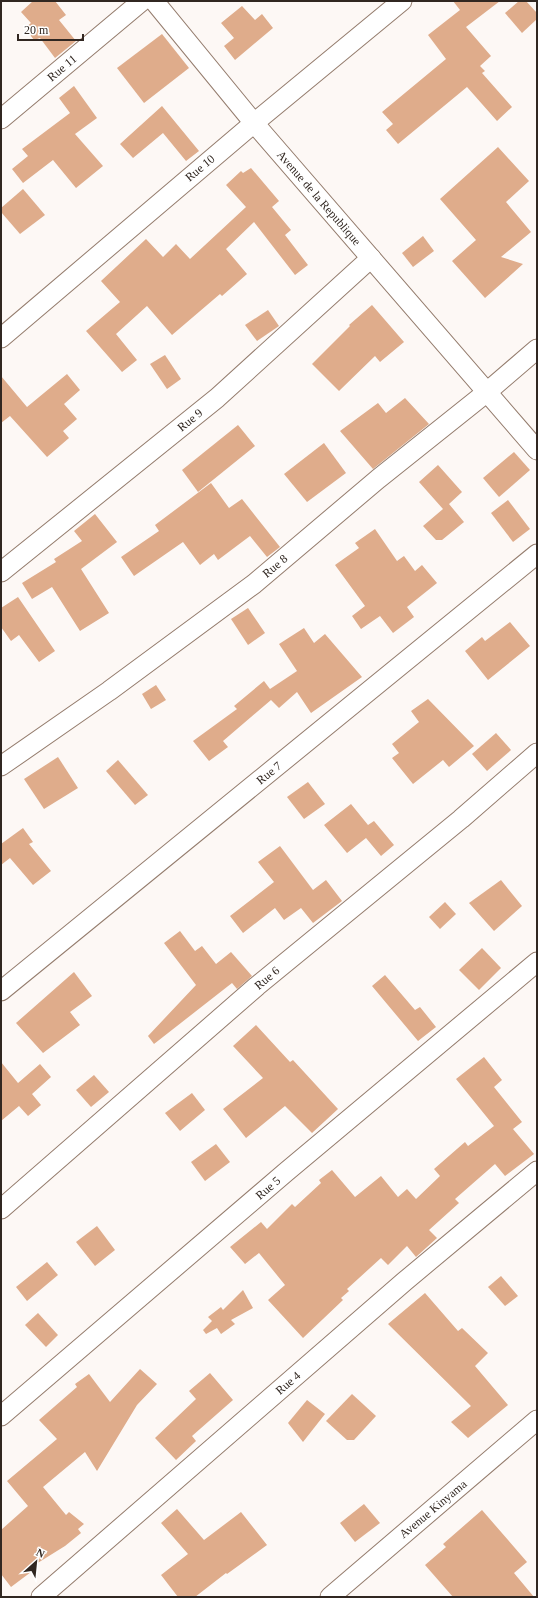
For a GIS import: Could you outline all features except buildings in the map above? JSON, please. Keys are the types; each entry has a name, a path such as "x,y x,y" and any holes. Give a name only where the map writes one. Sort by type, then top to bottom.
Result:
{"street":[{"name":"Rue 11","path":"1,119 142,1"},
{"name":"Avenue de la Republique","path":"154,1 254,123 537,450"},
{"name":"Rue 10","path":"1,338 254,123 402,1"},
{"name":"Rue 9","path":"1,572 217,398 371,258"},
{"name":"Rue 8","path":"1,766 110,691 254,584 378,479 487,392 537,349"},
{"name":"Rue 7","path":"1,991 537,554"},
{"name":"Rue 6","path":"1,1209 257,986 491,793 537,753"},
{"name":"Rue 5","path":"1,1416 286,1172 537,962"},
{"name":"Rue 4","path":"41,1597 399,1286 537,1171"},
{"name":"Avenue Kinyama","path":"330,1597 537,1420"}]}
